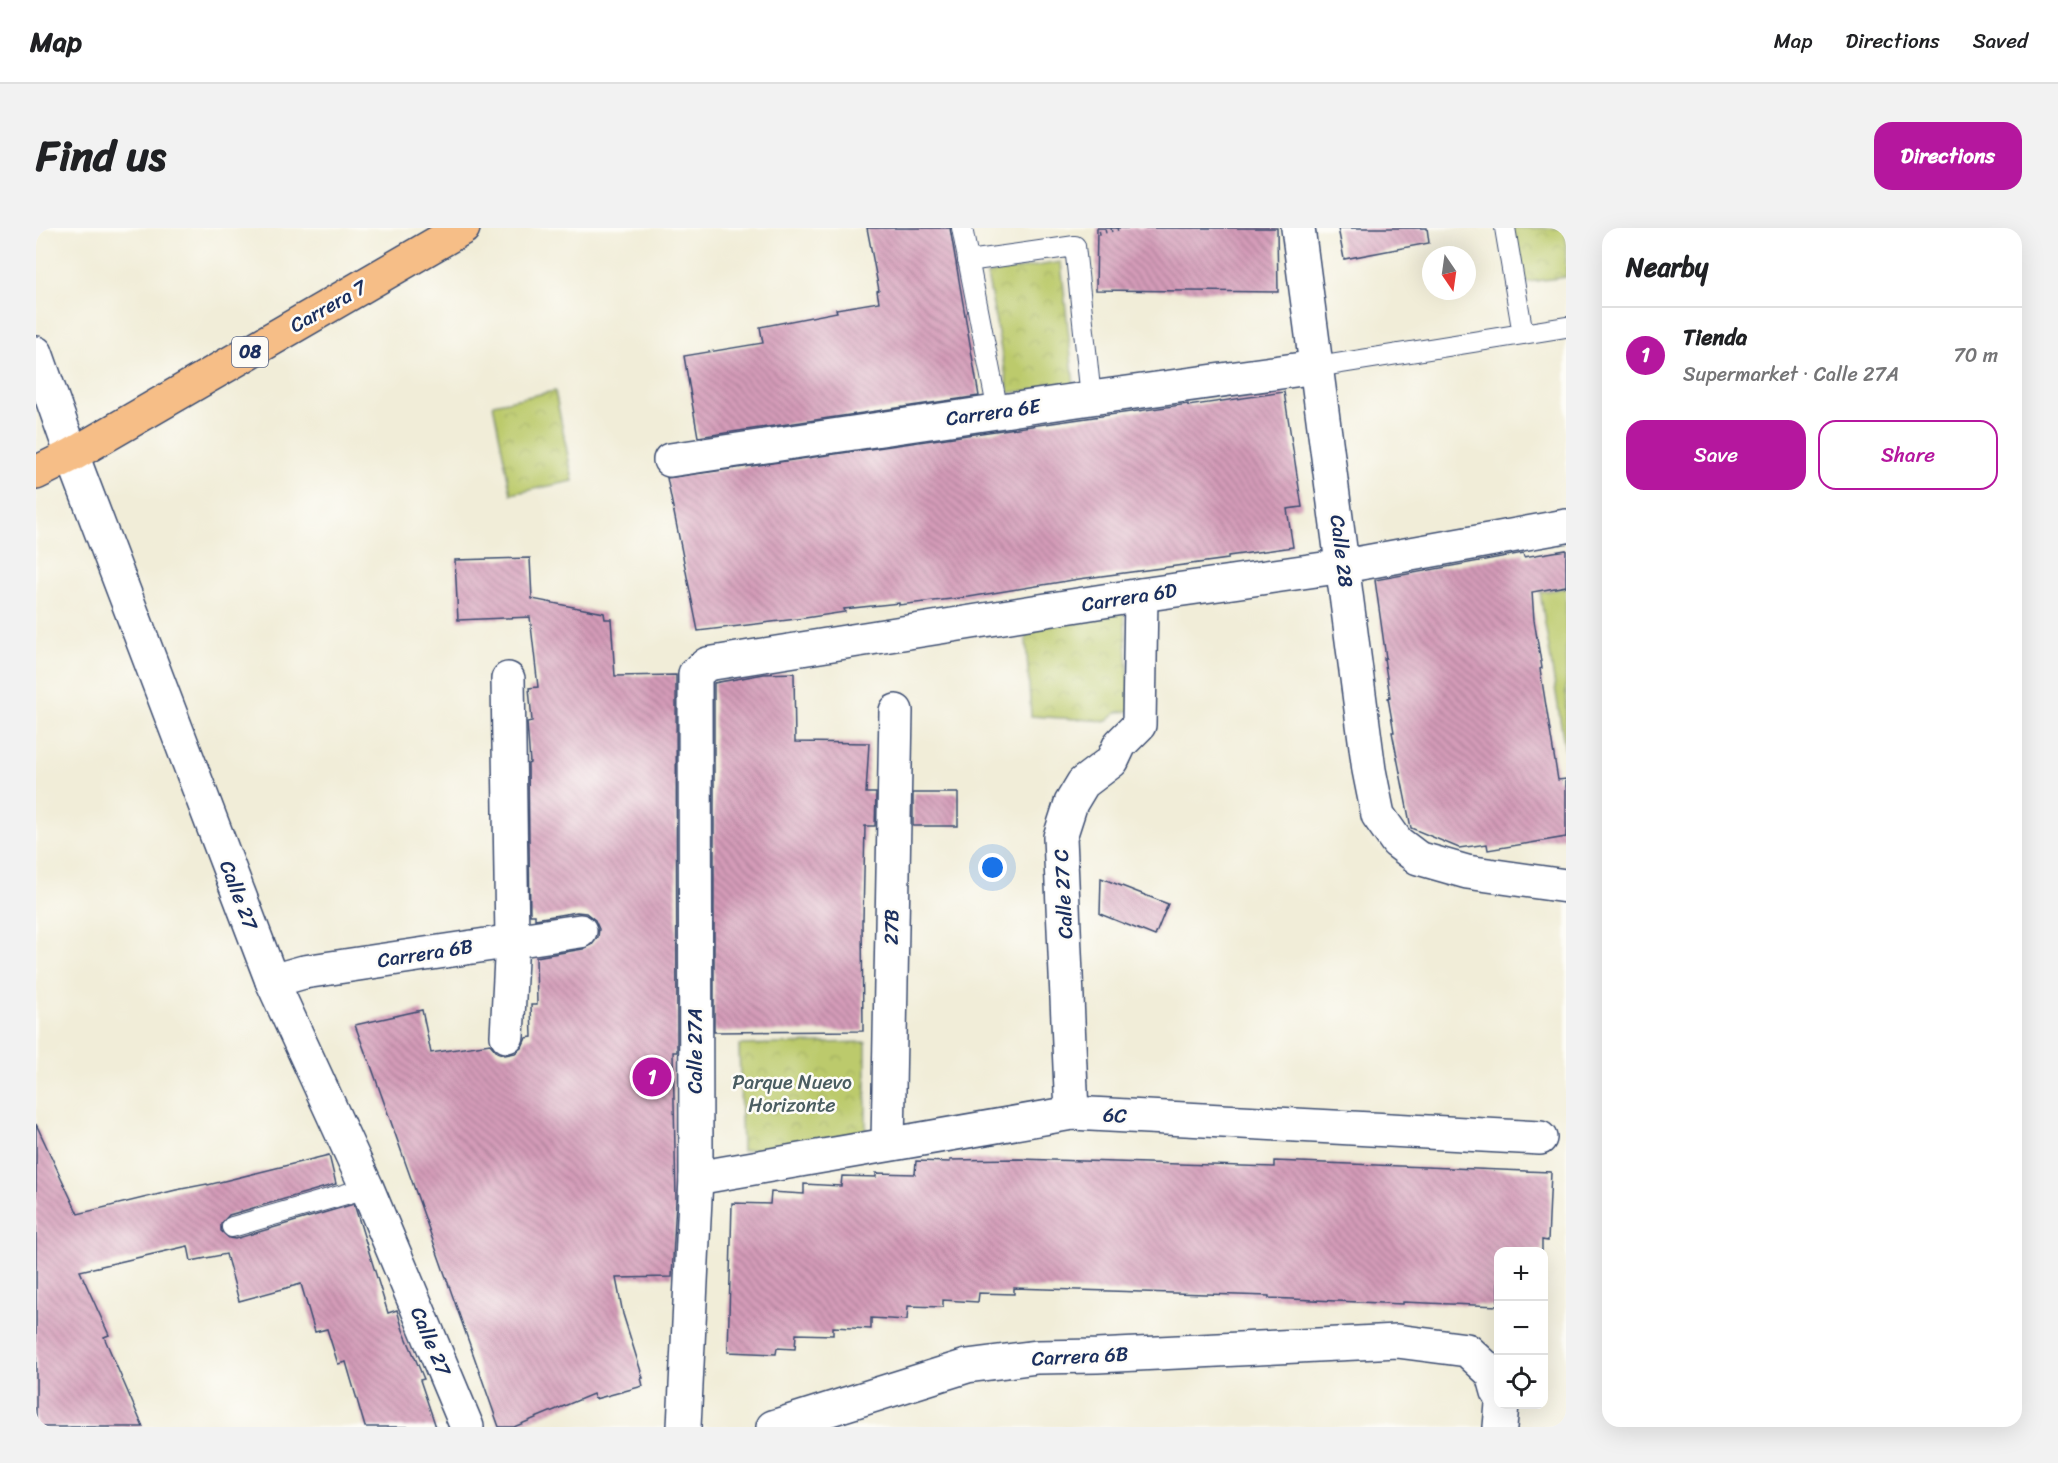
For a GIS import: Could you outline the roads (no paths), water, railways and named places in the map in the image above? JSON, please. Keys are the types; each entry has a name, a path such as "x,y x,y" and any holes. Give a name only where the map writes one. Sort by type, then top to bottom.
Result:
{"main road":[{"name":"Carrera 7","path":"36,473 72,455 463,228"}],"street":[{"name":"Calle 28","path":"1298,228 1369,770 1378,815 1397,842 1418,858 1467,872 1566,886"},
{"name":"Calle 27","path":"36,353 72,455 272,981 367,1188 467,1427"},
{"name":"Carrera 6E","path":"670,460 1317,367"},
{"name":"Carrera 6D","path":"694,674 707,664 1141,595 1344,566 1566,526"},
{"name":"Calle 27 C","path":"1072,1113 1060,837 1071,803 1083,783 1112,761 1120,744 1139,725 1141,595"},
{"name":"Calle 27A","path":"684,1427 696,1178 694,674"},
{"path":"507,1036 512,940 508,679"},
{"name":"27B","path":"888,1144 896,711"},
{"name":"Carrera 6B","path":"272,981 304,972 580,931"},
{"name":"6C","path":"696,1178 1072,1113 1540,1138"},
{"name":"Carrera 6B","path":"773,1427 967,1366 1037,1357 1397,1341 1467,1350 1493,1374 1494,1378"},
{"path":"1500,1427 1502,1409"}],"lane":[{"path":"962,228 998,412"},
{"path":"1506,228 1523,333"},
{"path":"968,261 1075,246 1091,398"},
{"path":"1317,367 1566,327"},
{"path":"232,1227 367,1188"}],"place":[{"name":"Tienda","path":"652,1077"}],"park label":[{"name":"Parque Nuevo Horizonte","path":"792,1094"}]}
